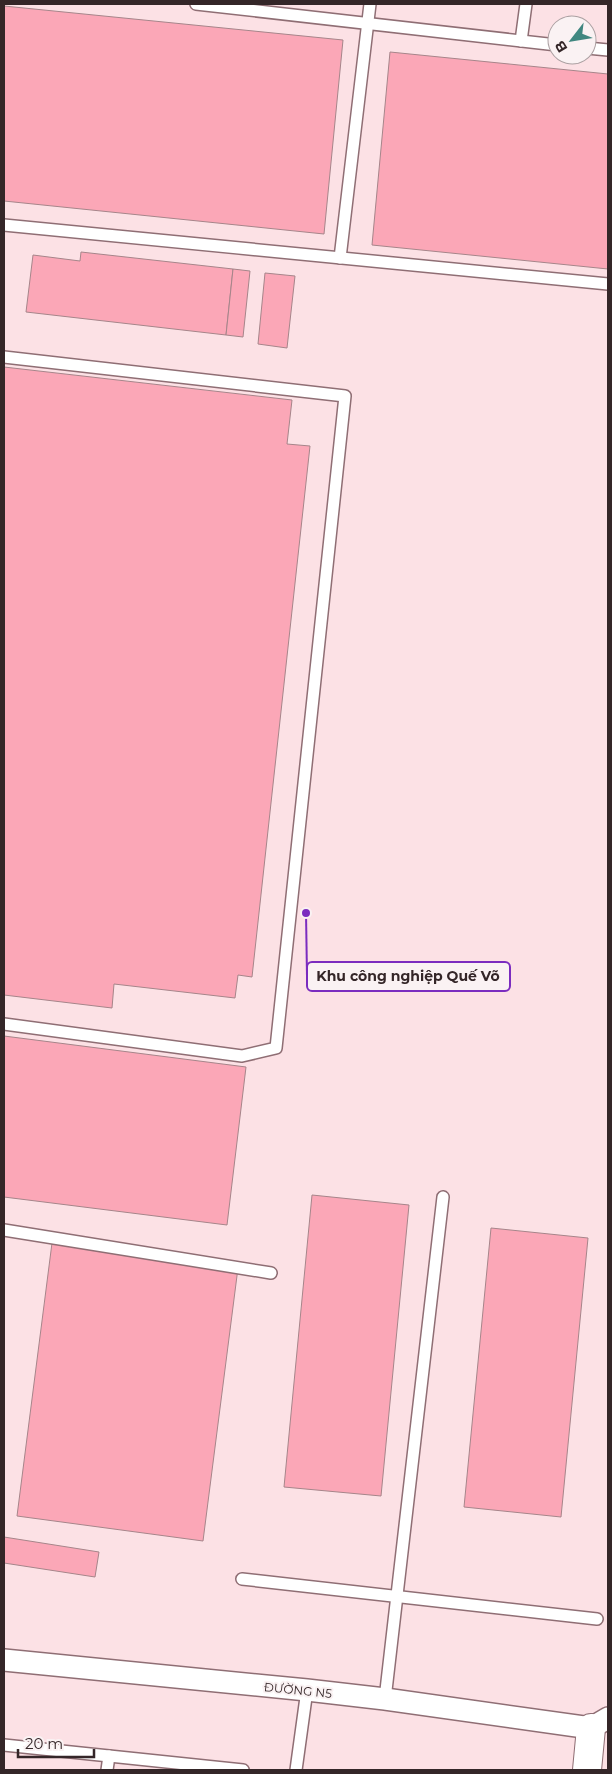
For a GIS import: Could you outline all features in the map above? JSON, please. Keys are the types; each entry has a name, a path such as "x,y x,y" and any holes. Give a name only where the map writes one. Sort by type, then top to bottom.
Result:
{"street":[{"name":"ĐƯỜNG N5","path":"4,1660 307,1690 600,1723"},
{"path":"587,1770 600,1723"}],"lane":[{"path":"196,4 547,44"},
{"path":"340,258 370,4"},
{"path":"521,41 526,4"},
{"path":"4,225 608,284"},
{"path":"4,357 345,396 276,1048 242,1056 4,1024"},
{"path":"385,1699 443,1197"},
{"path":"4,1230 271,1273"},
{"path":"242,1579 597,1619"},
{"path":"296,1770 307,1690"},
{"path":"4,1745 243,1770"},
{"path":"107,1770 109,1756"}],"shaded area":[{"path":"4,4 608,4 608,1770 4,1770"}],"building":[{"path":"4,6 343,40 324,234 4,201"},
{"path":"390,52 608,74 608,269 372,245"},
{"path":"81,252 233,269 226,335 26,312 33,255 80,261"},
{"path":"233,269 250,271 243,337 226,335"},
{"path":"265,273 295,276 287,348 258,344"},
{"path":"4,367 292,400 287,444 310,446 252,977 238,975 235,998 114,984 112,1008 4,995"},
{"path":"4,1036 246,1067 227,1225 4,1197"},
{"path":"312,1195 409,1205 381,1496 284,1487"},
{"path":"491,1228 588,1238 561,1517 464,1507"},
{"path":"52,1243 238,1268 203,1541 17,1516"},
{"path":"4,1537 99,1552 95,1577 4,1563"}],"place":[{"name":"Khu công nghiệp Quế Võ","path":"306,913"}]}
